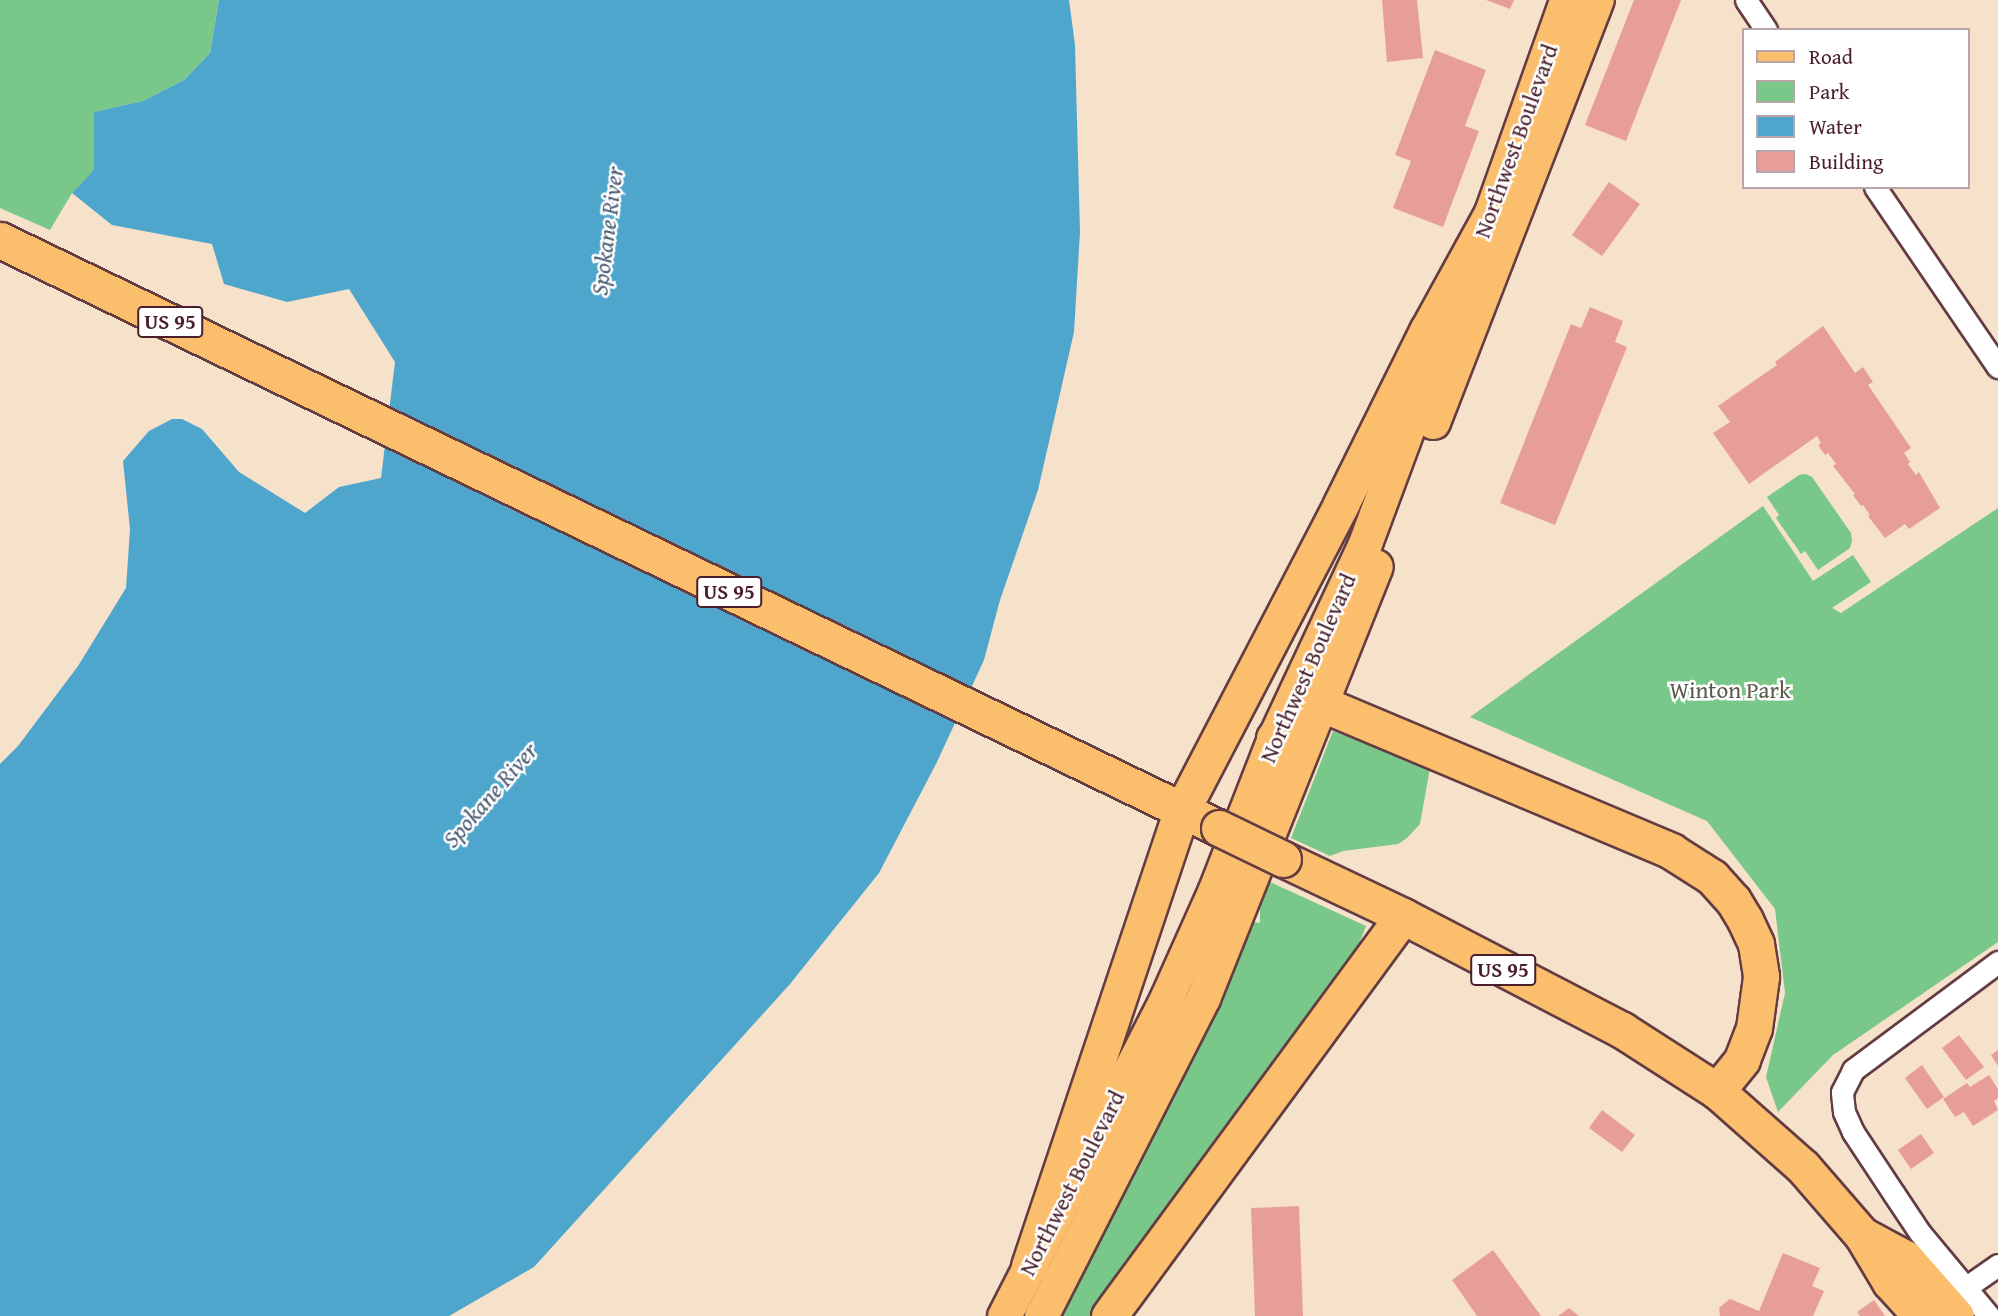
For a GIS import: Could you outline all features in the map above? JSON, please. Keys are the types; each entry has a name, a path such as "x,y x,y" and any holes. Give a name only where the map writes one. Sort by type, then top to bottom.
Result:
{"highway":[{"path":"1029,1266 1182,810 1342,504 1427,331 1494,209"},
{"name":"US 95","path":"0,240 1403,916 1622,1030 1717,1091 1803,1167 1862,1235 1891,1282 1921,1316"},
{"path":"1274,738 1301,709 1313,702 1322,704 1671,851 1712,877 1733,900 1745,920 1756,944 1762,977 1754,1028 1742,1060 1717,1091"},
{"path":"1109,1316 1403,916"},
{"name":"US 95","path":"1862,1235 1905,1258 1960,1302"}],"main road":[{"name":"Northwest Boulevard","path":"1004,1316 1167,997 1214,892 1274,738 1364,546 1435,352 1494,209 1566,0"},
{"name":"Northwest Boulevard","path":"1041,1316 1203,998 1322,704 1597,0"}],"street":[{"path":"1746,0 1765,28"},
{"path":"1877,189 1990,338 1998,367"},
{"path":"1989,1316 1960,1302 1920,1233 1853,1132 1844,1112 1843,1086 1853,1070 1998,962"},
{"path":"1960,1302 1998,1265"}],"green space":[{"path":"0,0 219,0 210,53 184,80 143,101 94,112 95,170 72,193 50,230 0,208"},
{"path":"1799,475 1812,477 1851,533 1852,541 1850,548 1818,570 1805,551 1801,554 1776,518 1779,515 1767,497"},
{"name":"Winton Park","path":"1763,506 1813,581 1853,555 1871,582 1832,608 1841,613 1998,508 1998,942 1833,1055 1778,1112 1766,1077 1785,993 1775,909 1707,821 1470,717"},
{"path":"1333,731 1358,740 1361,734 1430,768 1420,824 1398,844 1343,851 1330,856 1291,838"},
{"path":"1270,882 1366,926 1359,944 1325,996 1246,1099 1203,1166 1092,1316 1054,1316 1252,905 1254,922 1260,923 1260,908"}],"water":[{"name":"Spokane River","path":"219,0 1069,0 1075,45 1080,232 1074,332 1038,490 1000,600 984,660 937,762 879,873 790,984 534,1267 449,1316 0,1316 0,764 18,746 78,666 126,588 130,529 123,461 149,431 172,419 182,419 202,429 239,472 305,513 339,487 381,478 395,362 349,289 287,302 224,284 212,244 112,225 72,193 94,170 94,112 143,101 184,80 210,53"}],"building":[{"path":"1382,0 1417,0 1423,58 1387,62"},
{"path":"1486,0 1514,0 1510,9"},
{"path":"1634,0 1681,0 1626,141 1585,125"},
{"path":"1435,50 1486,70 1465,126 1479,131 1443,227 1393,208 1411,161 1395,155"},
{"path":"1609,182 1640,204 1602,256 1572,235"},
{"path":"1590,307 1623,321 1615,342 1627,347 1555,525 1500,503 1571,324 1581,328"},
{"path":"1823,326 1855,373 1863,367 1873,382 1868,385 1911,448 1904,453 1910,462 1908,464 1916,475 1919,472 1940,508 1909,529 1905,524 1885,538 1833,466 1836,464 1818,445 1821,443 1817,436 1749,484 1713,433 1730,422 1718,406 1777,365 1775,362"},
{"path":"1959,1035 1984,1067 1966,1080 1942,1048"},
{"path":"1998,1050 1998,1066 1991,1055"},
{"path":"1922,1065 1944,1097 1927,1109 1905,1078"},
{"path":"1989,1075 1998,1089 1998,1098 1994,1101 1998,1110 1973,1126 1964,1112 1955,1117 1943,1099 1967,1083 1970,1087"},
{"path":"1602,1110 1635,1135 1622,1152 1589,1128"},
{"path":"1921,1134 1934,1153 1911,1169 1898,1150"},
{"path":"1299,1206 1303,1316 1255,1316 1251,1208"},
{"path":"1493,1250 1541,1316 1477,1316 1452,1280"},
{"path":"1783,1253 1820,1268 1812,1286 1824,1291 1813,1316 1720,1316 1719,1308 1730,1299 1759,1311"},
{"path":"1874,1300 1885,1316 1860,1316 1857,1312"},
{"path":"1569,1308 1579,1316 1558,1316"}]}
